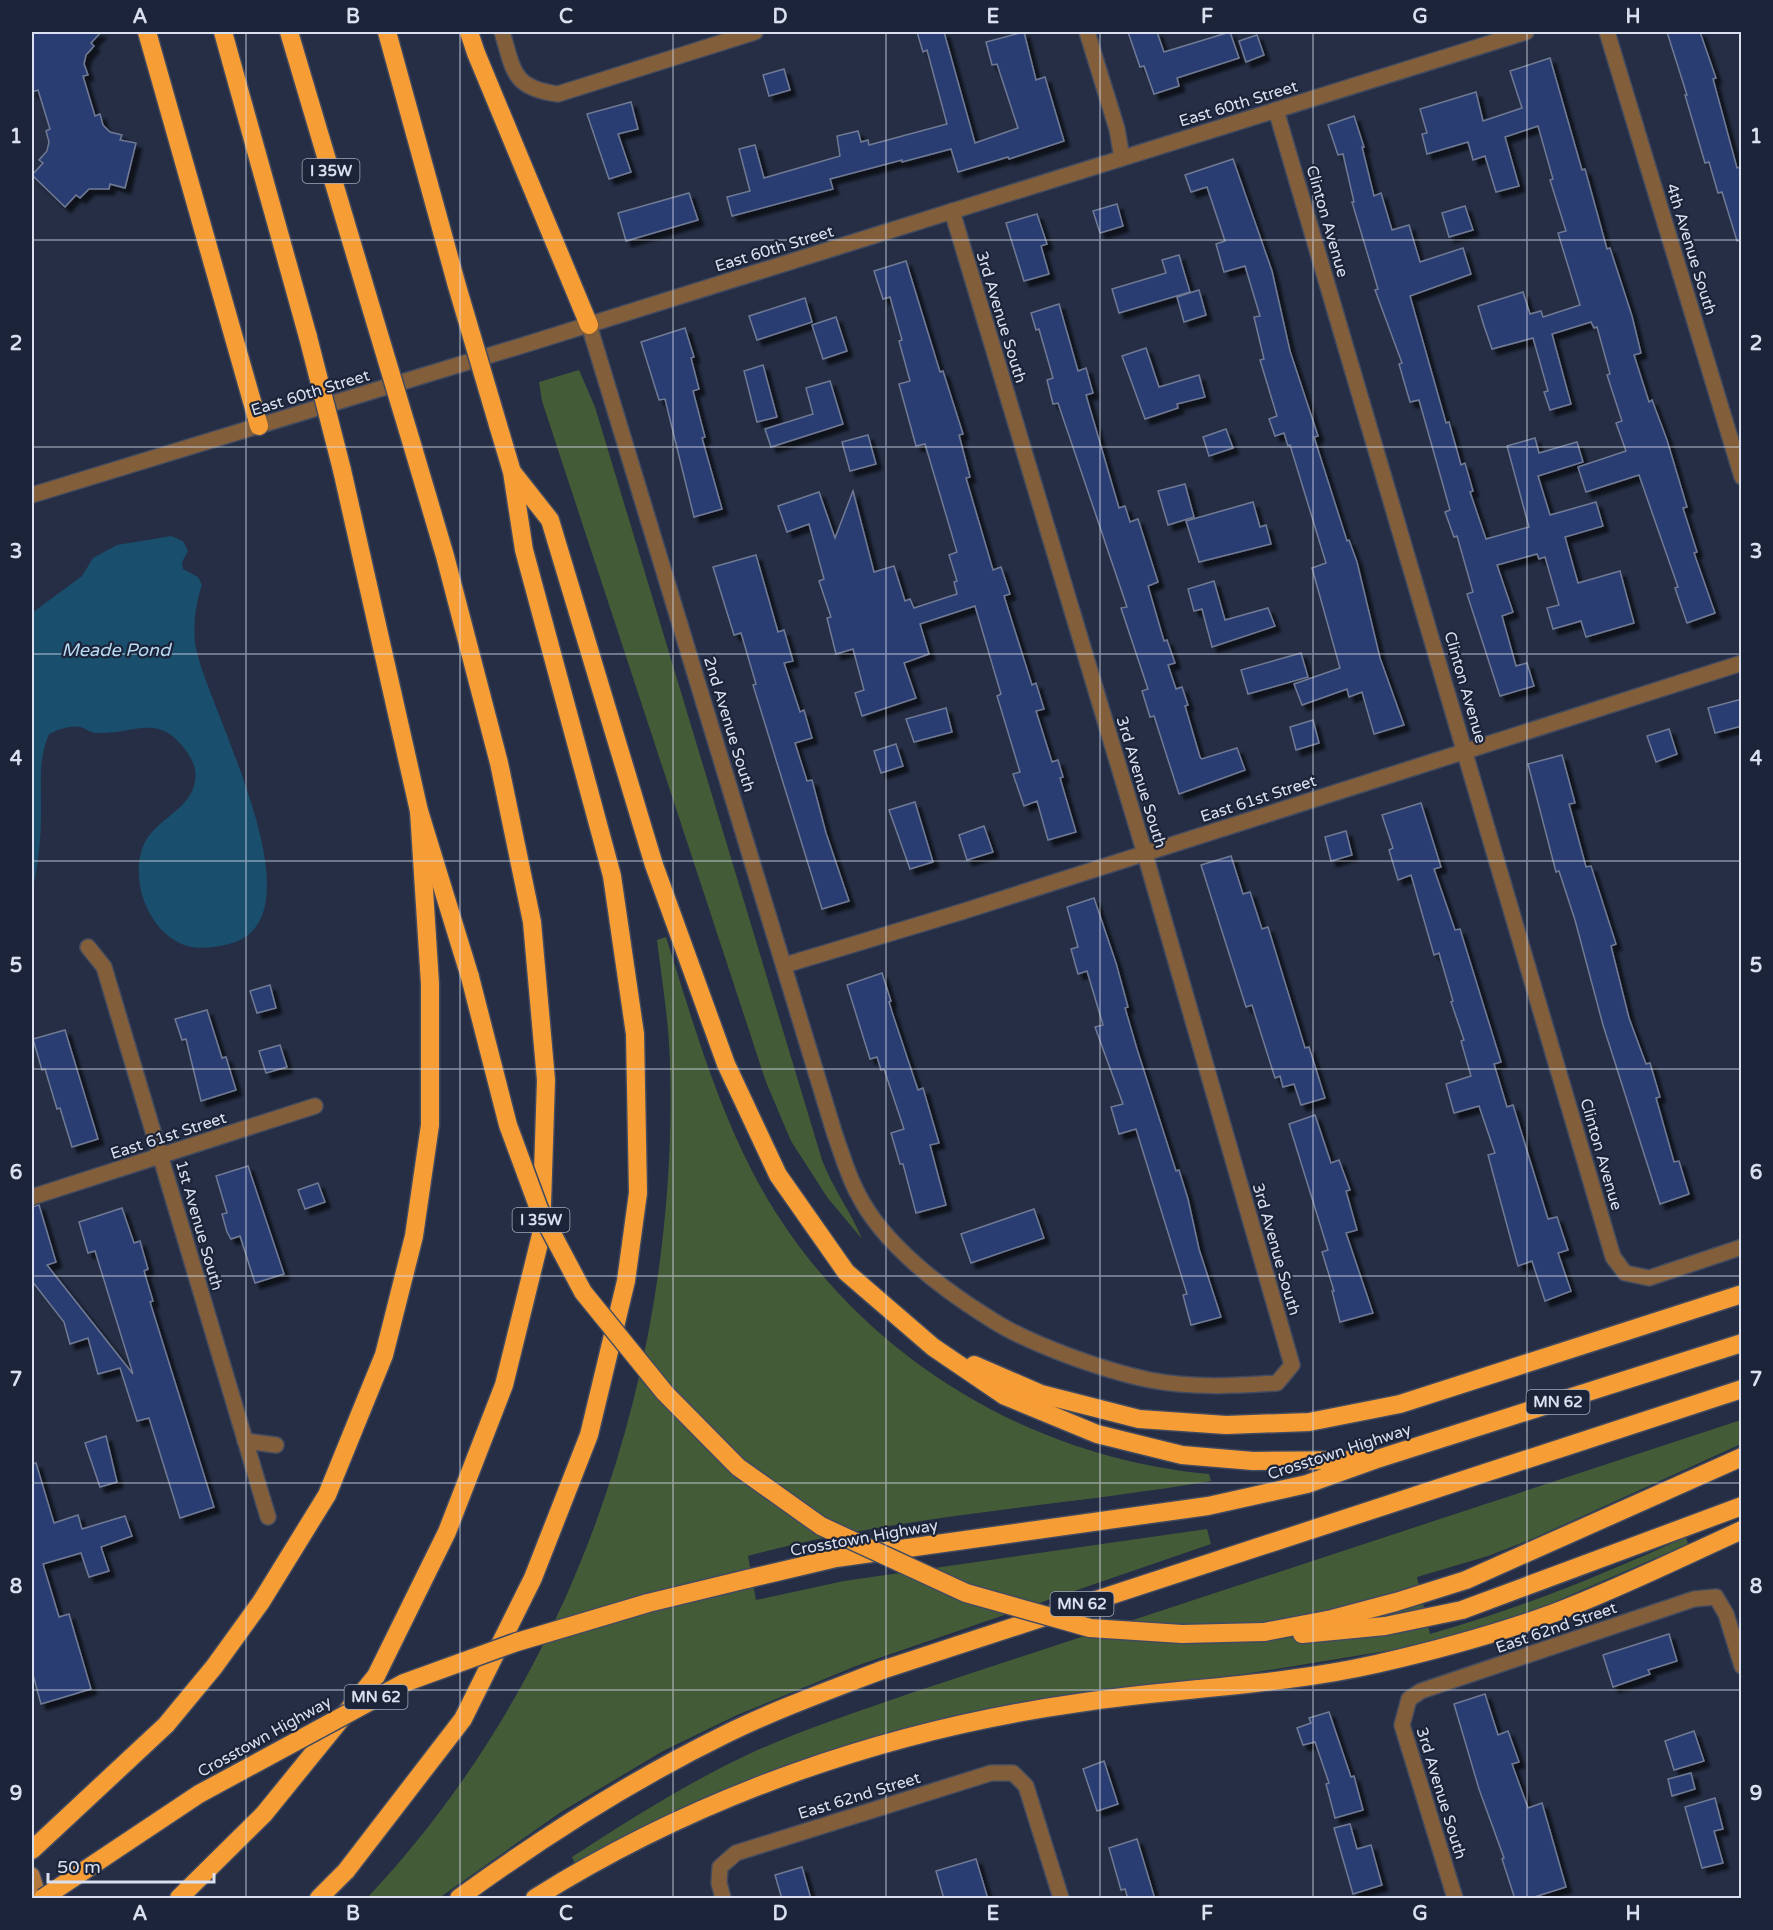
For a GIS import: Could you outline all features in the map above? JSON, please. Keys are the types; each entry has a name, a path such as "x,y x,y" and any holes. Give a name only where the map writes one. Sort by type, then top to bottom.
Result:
{"highway":[{"path":"147,32 259,426"},
{"path":"222,32 308,337 342,470 419,811 470,977 512,1136 539,1209 583,1292 665,1393 738,1467 821,1526 966,1593 1090,1628 1182,1634 1264,1632 1312,1635 1385,1626 1461,1610 1742,1506"},
{"name":"I 35W","path":"179,1899 264,1814 376,1676 447,1532 504,1386 541,1235 546,1080 532,922 499,763 445,556 289,32"},
{"path":"319,1899 346,1872 464,1719 533,1578 589,1435 626,1281 636,1204 635,1034 612,876 524,550 512,472 457,286 387,32"},
{"path":"469,32 589,325"},
{"path":"512,472 550,520 654,865 726,1064 778,1175 846,1272 933,1347 1005,1396 1097,1434 1182,1455 1229,1459 1374,1460"},
{"path":"32,1850 166,1725 214,1667 261,1602 327,1495 384,1355 414,1236 430,1125 430,984 419,811"},
{"path":"933,1347 1041,1394 1139,1419 1226,1425 1309,1422 1400,1404 1742,1294"},
{"name":"Crosstown Highway","path":"41,1899 199,1794 286,1744 404,1683 517,1642 648,1603 836,1558 1208,1506 1307,1484 1374,1460 1742,1343"},
{"name":"MN 62","path":"459,1899 549,1834 645,1776 728,1733 801,1701 893,1666 1742,1389"},
{"path":"1264,1632 1364,1611 1466,1580 1742,1457"},
{"path":"535,1899 642,1839 699,1811 767,1783 843,1757 939,1729 1021,1712 1080,1702 1292,1678 1373,1665 1463,1643 1556,1612 1742,1530"}],"main road":[{"path":"32,1875 41,1899"}],"street":[{"path":"502,32 515,74 532,90 558,94 755,32"},
{"path":"1087,32 1117,129 1122,158"},
{"name":"East 60th Street","path":"32,495 589,325 1526,32"},
{"name":"4th Avenue South","path":"1607,32 1742,477"},
{"name":"Clinton Avenue","path":"1276,110 1613,1257 1624,1273 1649,1278 1742,1247"},
{"name":"3rd Avenue South","path":"835,1135 858,1195 890,1240 926,1271 990,1319 1060,1352 1150,1380 1227,1386 1277,1383 1292,1365 1145,854 952,211"},
{"name":"2nd Avenue South","path":"589,325 835,1135"},
{"name":"East 61st Street","path":"785,965 1145,854 1742,663"},
{"name":"1st Avenue South","path":"88,947 104,967 268,1518"},
{"name":"East 61st Street","path":"32,1197 315,1106"},
{"path":"245,1441 276,1446"},
{"name":"East 62nd Street","path":"1409,1699 1421,1691 1683,1603 1716,1597 1726,1614 1742,1666"},
{"name":"3rd Avenue South","path":"1409,1699 1402,1725 1455,1899"},
{"name":"East 62nd Street","path":"723,1899 719,1883 720,1867 736,1853 991,1773 1013,1773 1026,1786 1061,1899"}],"green space":[{"path":"579,370 595,407 822,1160 862,1239 827,1197 791,1141 766,1082 542,401 539,382"},
{"path":"666,937 704,1056 738,1143 789,1233 834,1289 885,1338 942,1381 1004,1416 1070,1444 1138,1463 1209,1474 1211,1481 920,1521 804,1542 748,1556 756,1600 844,1581 1207,1529 1211,1544 856,1666 737,1715 663,1751 561,1812 439,1898 367,1898 440,1811 503,1717 557,1617 600,1511 633,1402 656,1290 668,1177 670,1064 657,940"},
{"path":"1741,1420 1741,1444 1532,1539 1488,1556 1417,1577 1430,1634 1496,1614 1560,1590 1686,1537 1688,1544 1545,1606 1460,1634 1392,1650 1245,1674 1082,1692 920,1724 838,1750 613,1844 575,1864 572,1857 703,1777 749,1754 809,1729 911,1693"}],"water":[{"name":"Meade Pond","path":"171,536 183,541 188,551 182,562 183,569 198,577 202,585 195,613 195,643 203,672 252,806 264,853 267,895 256,926 229,944 209,947 188,946 165,933 148,911 143,897 139,869 140,855 145,842 158,826 187,799 195,781 194,765 187,752 176,739 156,728 97,733 80,727 72,727 49,734 41,765 40,836 32,895 32,613 82,576 93,558 117,545"}],"building":[{"path":"32,32 101,32 91,43 94,46 86,55 84,64 88,75 83,76 95,116 100,114 103,125 110,132 122,135 120,140 136,143 125,188 110,184 109,189 89,189 80,198 76,195 65,207 32,175 43,163 39,160 47,151 49,142 46,131 50,129 38,90 32,92"},
{"path":"917,32 944,32 975,143 1018,128 997,64 992,65 986,42 1024,32 1036,80 1045,77 1064,141 1009,159 1008,157 958,172 951,149 902,162 902,160 830,179 833,189 732,216 727,197 750,191 739,149 755,145 764,178 840,156 837,136 858,131 861,142 868,140 869,145 947,124 927,50 923,52"},
{"path":"1128,32 1157,32 1164,52 1230,32 1239,58 1177,78 1179,86 1154,94 1144,66 1140,67"},
{"path":"1667,32 1700,32 1716,78 1713,79 1737,168 1742,167 1742,240 1737,241 1722,192 1718,193 1709,162 1705,163"},
{"path":"1257,35 1264,55 1246,62 1239,41"},
{"path":"1550,58 1607,249 1610,248 1632,316 1641,353 1634,355 1649,402 1652,400 1667,440 1687,507 1683,508 1697,552 1694,553 1715,613 1687,623 1675,588 1678,587 1639,475 1586,492 1578,467 1626,451 1616,423 1622,421 1607,375 1610,374 1597,327 1594,328 1591,322 1552,334 1571,404 1550,410 1544,392 1548,391 1533,338 1492,349 1478,306 1523,292 1530,314 1541,311 1543,317 1580,305 1558,233 1566,231 1550,180 1553,179 1538,126 1505,137 1519,186 1496,192 1485,156 1473,160 1468,142 1427,154 1422,134 1427,133 1420,109 1476,92 1483,121 1522,108 1510,71"},
{"path":"784,69 790,90 769,96 763,75"},
{"path":"631,102 638,129 618,134 631,172 609,179 587,114"},
{"path":"1354,116 1364,147 1362,147 1374,196 1381,193 1392,230 1409,225 1420,262 1463,248 1471,274 1410,296 1446,423 1449,422 1461,465 1465,463 1473,491 1470,492 1486,539 1529,527 1507,446 1535,438 1539,453 1577,442 1583,462 1538,476 1550,515 1596,502 1603,526 1565,537 1578,583 1620,571 1634,623 1586,637 1581,621 1553,629 1547,608 1559,605 1545,557 1539,559 1537,554 1497,565 1513,612 1502,616 1516,666 1527,663 1534,686 1500,696 1467,594 1473,592 1457,536 1454,537 1445,512 1450,510 1419,400 1410,402 1399,364 1402,363 1375,290 1378,289 1352,202 1354,202 1343,154 1338,155 1328,125"},
{"path":"1233,159 1272,271 1290,351 1318,436 1314,437 1347,541 1349,540 1357,562 1380,658 1404,725 1374,734 1362,692 1349,697 1347,689 1302,705 1294,684 1340,668 1312,568 1326,563 1290,445 1288,446 1284,433 1275,436 1269,419 1277,416 1260,360 1264,359 1254,317 1260,316 1245,266 1224,272 1216,244 1225,241 1207,187 1191,192 1185,175"},
{"path":"689,193 698,220 626,241 618,213"},
{"path":"1117,204 1123,226 1100,233 1093,211"},
{"path":"1465,206 1473,230 1449,237 1442,213"},
{"path":"1037,214 1047,244 1041,246 1049,274 1024,281 1006,223"},
{"path":"1179,255 1190,292 1119,313 1112,289 1166,273 1162,260"},
{"path":"906,261 940,372 943,371 963,434 959,435 970,477 966,478 993,570 1001,567 1010,594 1004,596 1032,685 1036,683 1044,709 1036,711 1052,762 1058,760 1063,777 1060,778 1076,832 1048,840 1037,801 1024,806 1013,774 1020,772 997,696 1001,694 975,606 920,624 929,654 904,663 916,698 862,716 855,693 864,690 853,649 836,654 827,618 831,617 819,581 824,579 809,524 787,532 778,506 819,492 835,538 853,491 874,572 894,566 905,601 910,599 914,608 957,594 954,582 957,581 949,555 957,552 925,444 916,446 899,384 910,381 899,341 902,340 890,297 883,299 874,271"},
{"path":"1199,290 1206,315 1184,322 1177,297"},
{"path":"805,298 812,322 757,340 749,316"},
{"path":"1059,304 1078,371 1086,368 1093,393 1086,395 1119,508 1125,506 1130,522 1138,519 1158,582 1148,586 1164,641 1167,640 1175,663 1168,665 1176,689 1182,687 1188,705 1185,706 1200,757 1202,759 1237,748 1245,770 1179,794 1154,716 1150,717 1142,691 1148,689 1121,608 1127,607 1058,403 1053,404 1047,380 1053,378 1039,329 1036,330 1031,313"},
{"path":"836,317 847,351 823,359 812,325"},
{"path":"685,328 694,357 691,358 699,389 693,391 705,437 702,438 722,509 694,517 665,399 659,400 641,342"},
{"path":"1146,348 1159,387 1199,375 1205,397 1177,404 1178,408 1145,419 1122,356"},
{"path":"763,365 777,417 757,422 744,371"},
{"path":"830,381 843,424 771,447 765,429 813,414 806,388"},
{"path":"1226,429 1233,448 1209,456 1203,437"},
{"path":"868,435 876,464 850,471 842,442"},
{"path":"1185,484 1194,517 1168,525 1158,491"},
{"path":"1253,502 1260,527 1266,525 1271,544 1199,562 1186,521"},
{"path":"756,555 778,632 784,630 793,661 784,663 800,712 804,710 812,738 795,743 807,781 812,780 826,833 849,901 822,909 753,685 756,684 741,633 734,635 713,567"},
{"path":"1214,581 1225,620 1268,608 1275,626 1212,647 1202,609 1194,611 1188,589"},
{"path":"1301,653 1308,677 1248,694 1241,670"},
{"path":"1742,699 1742,726 1715,733 1708,708"},
{"path":"946,708 952,732 914,742 906,719"},
{"path":"1313,720 1319,743 1296,750 1290,727"},
{"path":"1669,729 1677,754 1656,762 1647,736"},
{"path":"896,744 903,766 881,773 874,751"},
{"path":"1562,755 1575,803 1569,804 1586,867 1591,866 1616,944 1611,946 1629,1018 1646,1064 1650,1063 1660,1097 1656,1098 1674,1162 1679,1161 1689,1194 1660,1204 1603,1025 1575,920 1559,871 1556,872 1528,764"},
{"path":"915,802 933,862 910,869 889,810"},
{"path":"1421,803 1441,867 1434,869 1455,930 1460,929 1501,1062 1494,1064 1507,1107 1513,1105 1548,1219 1557,1217 1568,1250 1558,1253 1571,1291 1545,1301 1532,1261 1518,1266 1488,1155 1495,1153 1479,1106 1454,1113 1446,1084 1471,1076 1461,1041 1464,1040 1451,1002 1453,1001 1439,953 1434,955 1411,875 1398,880 1389,850 1393,848 1382,815"},
{"path":"984,826 993,852 967,860 959,835"},
{"path":"1346,831 1352,855 1331,861 1325,837"},
{"path":"1231,856 1243,894 1250,892 1262,929 1268,927 1305,1048 1309,1047 1325,1098 1301,1105 1294,1084 1283,1087 1280,1076 1275,1078 1252,1005 1246,1007 1201,865"},
{"path":"1094,898 1116,963 1128,1007 1125,1008 1137,1049 1176,1171 1179,1170 1199,1249 1221,1317 1191,1325 1183,1295 1187,1294 1136,1129 1119,1134 1111,1107 1123,1104 1095,1027 1103,1025 1087,971 1078,974 1071,949 1078,947 1067,907"},
{"path":"882,973 892,1012 918,1090 923,1088 939,1143 930,1145 946,1205 916,1213 903,1164 900,1164 891,1133 904,1129 884,1069 881,1070 877,1057 870,1059 847,985"},
{"path":"270,985 276,1008 257,1013 250,991"},
{"path":"207,1010 222,1058 226,1057 236,1090 201,1101 186,1039 182,1040 175,1019"},
{"path":"65,1030 98,1139 72,1147 45,1069 42,1070 33,1039"},
{"path":"280,1045 287,1067 266,1073 259,1051"},
{"path":"1315,1115 1331,1163 1339,1160 1350,1190 1346,1191 1357,1230 1346,1233 1373,1313 1340,1322 1332,1291 1334,1291 1322,1252 1328,1250 1289,1124"},
{"path":"248,1166 284,1274 255,1283 240,1236 231,1239 227,1232 222,1214 227,1213 216,1176"},
{"path":"318,1183 325,1202 305,1209 298,1190"},
{"path":"39,1205 56,1262 47,1265 133,1374 95,1251 88,1253 79,1222 122,1208 134,1243 140,1241 148,1269 144,1271 153,1301 150,1302 214,1507 180,1518 149,1418 137,1421 120,1368 98,1374 88,1338 70,1344 64,1322 32,1281 32,1207"},
{"path":"1034,1209 1044,1238 971,1263 961,1234"},
{"path":"106,1436 117,1482 100,1487 85,1443"},
{"path":"36,1463 54,1523 78,1515 82,1529 125,1516 132,1536 101,1547 109,1571 89,1577 81,1553 43,1564 59,1617 69,1614 91,1689 41,1704 32,1671 32,1464"},
{"path":"1669,1634 1677,1661 1648,1670 1650,1674 1613,1687 1603,1655"},
{"path":"1485,1694 1498,1735 1508,1731 1519,1762 1512,1764 1528,1808 1542,1803 1566,1887 1528,1899 1515,1899 1454,1704"},
{"path":"1329,1712 1351,1777 1354,1776 1363,1810 1335,1818 1326,1784 1329,1783 1315,1742 1303,1745 1297,1728 1311,1723 1309,1718"},
{"path":"1694,1731 1704,1761 1674,1770 1665,1741"},
{"path":"1104,1761 1118,1804 1097,1811 1083,1769"},
{"path":"1691,1773 1695,1789 1672,1796 1668,1779"},
{"path":"1715,1798 1723,1829 1714,1831 1723,1863 1702,1868 1685,1807"},
{"path":"1350,1824 1357,1849 1371,1845 1382,1885 1353,1894 1334,1828"},
{"path":"1137,1839 1155,1899 1128,1899 1125,1889 1121,1890 1109,1848"},
{"path":"976,1859 988,1899 944,1899 936,1871"},
{"path":"802,1867 811,1899 782,1899 775,1875"}]}
